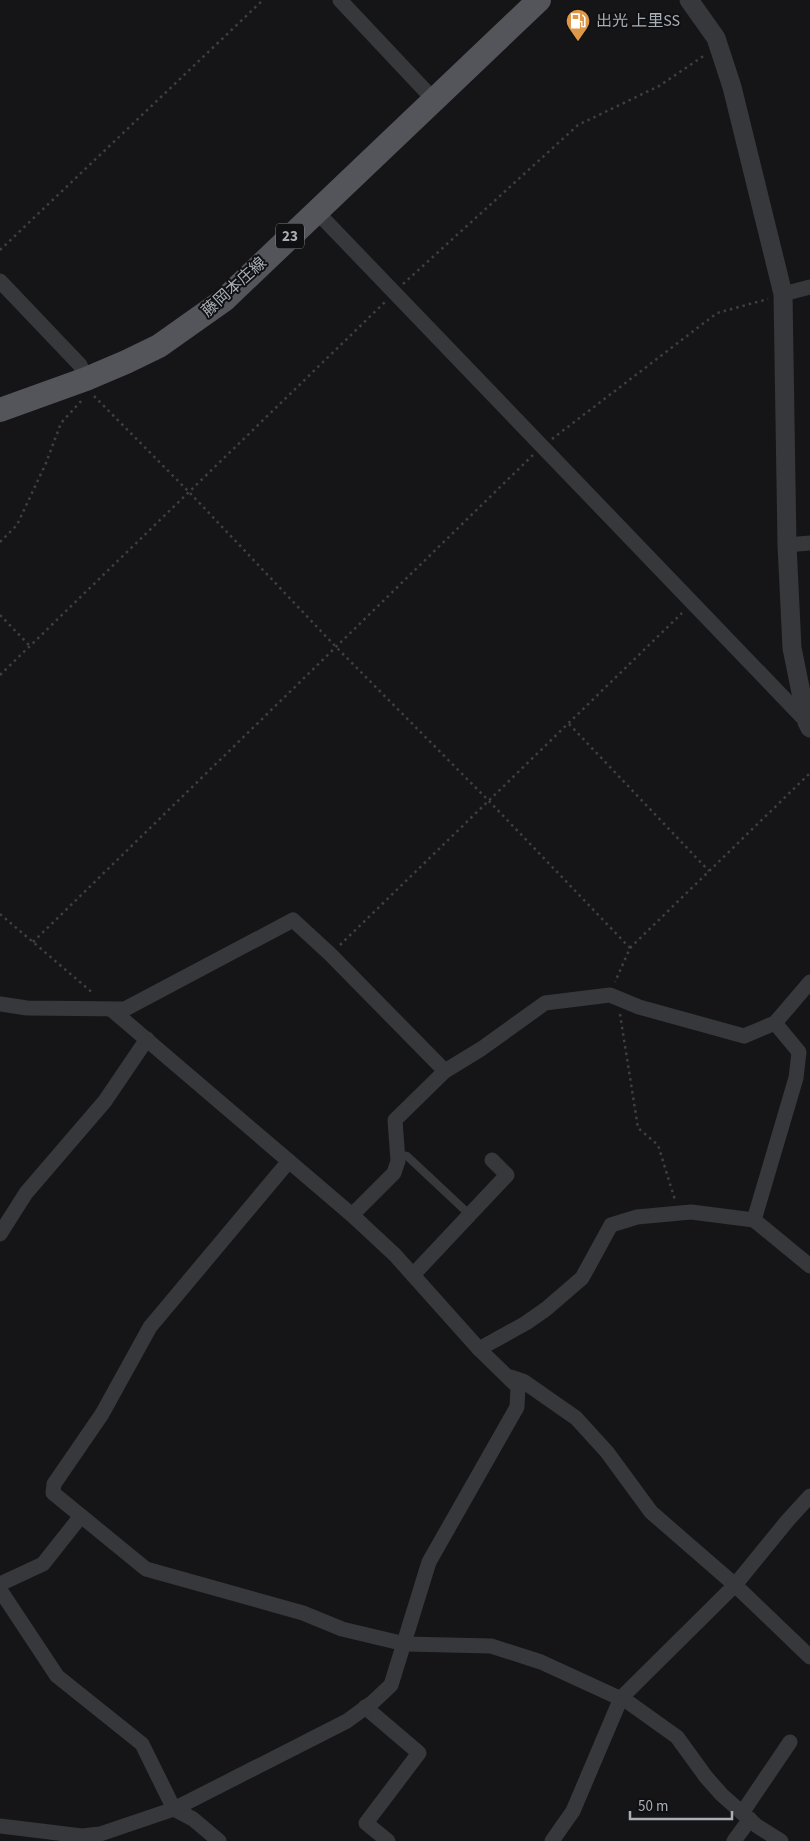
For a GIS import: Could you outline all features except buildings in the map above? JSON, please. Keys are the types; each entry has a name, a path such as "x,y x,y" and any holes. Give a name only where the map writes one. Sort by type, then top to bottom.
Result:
{"main road":[{"name":"藤岡本庄線","path":"0,410 88,386 159,346 224,300 538,0"}],"street":[{"path":"340,0 434,100"},
{"path":"694,2 716,38 732,87 784,294 787,545 792,648 805,686 808,725"},
{"path":"316,211 808,725"},
{"path":"0,281 80,365 88,386"},
{"path":"784,294 810,287"},
{"path":"787,545 810,543"},
{"path":"0,1004 26,1008 125,1010 293,920 330,954 445,1071"},
{"path":"352,1214 394,1173 398,1162 395,1120 445,1071 481,1049 545,1003 614,996 639,1007 744,1036 775,1023 810,982"},
{"path":"0,1826 82,1836 100,1834 174,1809 347,1721 365,1707 391,1685 429,1562 517,1407 518,1387 479,1349 413,1276 352,1214 112,1010"},
{"path":"754,1220 796,1078 799,1052 775,1023"},
{"path":"0,1234 26,1193 105,1101 147,1039"},
{"path":"413,1276 507,1174 492,1160"},
{"path":"289,1162 150,1327 102,1414 54,1484 53,1493 146,1569 303,1613 342,1629 404,1644 491,1646 541,1662 621,1698 677,1736 706,1777 746,1816 782,1841"},
{"path":"479,1349 526,1323 546,1309 582,1278 611,1225 638,1217 691,1212 754,1220 810,1266"},
{"path":"506,1375 522,1381 576,1418 607,1452 651,1512 735,1585 810,1657"},
{"path":"552,1841 572,1811 621,1698 735,1585 810,1496"},
{"path":"0,1584 43,1564 81,1516"},
{"path":"0,1590 57,1676 142,1744 174,1809 193,1819 219,1841"},
{"path":"365,1707 419,1753 366,1823 388,1841"},
{"path":"734,1841 746,1816 790,1742"}],"lane":[{"path":"397,1154 407,1156 470,1215"}],"path":[{"path":"0,250 263,0"},
{"path":"0,675 394,293 578,125 659,86 719,45"},
{"path":"33,942 337,648 542,446 717,314 784,294"},
{"path":"0,542 17,525 46,463 61,423 88,386 337,648 488,800 630,948"},
{"path":"330,954 692,603"},
{"path":"0,615 29,645"},
{"path":"568,723 709,871"},
{"path":"678,1213 658,1145 638,1128 614,996 630,948 810,773"},
{"path":"0,914 112,1010"}],"place":[{"name":"出光 上里SS","path":"578,42"}]}
